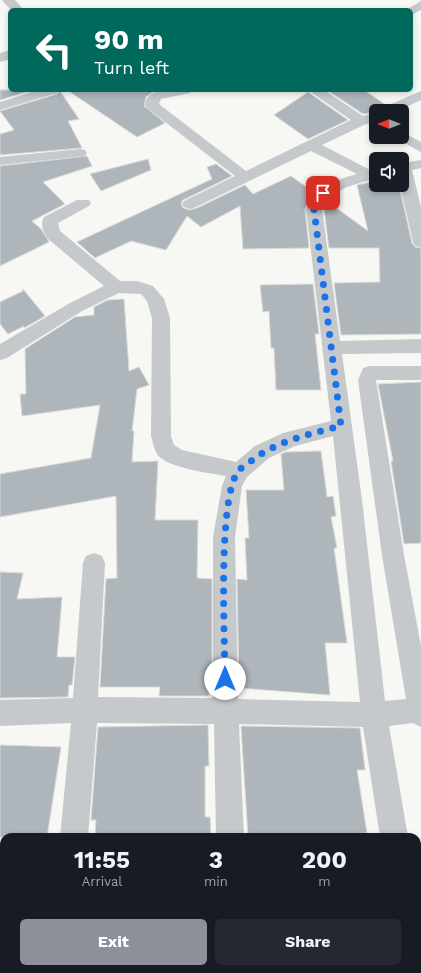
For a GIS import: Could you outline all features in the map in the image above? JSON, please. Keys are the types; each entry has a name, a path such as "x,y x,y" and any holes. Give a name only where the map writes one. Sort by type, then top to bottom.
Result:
{"street":[{"path":"8,0 16,8"},
{"path":"0,106 46,92"},
{"path":"175,92 156,96 153,99 152,105 244,176"},
{"path":"319,92 369,117"},
{"path":"402,104 421,95"},
{"path":"190,204 244,176 369,119"},
{"path":"409,140 421,148"},
{"path":"311,145 369,173"},
{"path":"0,161 80,153"},
{"path":"409,166 421,164"},
{"path":"369,176 338,186 323,193 316,201 314,209 351,500 374,715 393,833"},
{"path":"409,192 421,242"},
{"path":"83,202 58,215 50,221 50,227 53,234 116,287"},
{"path":"0,355 76,307 116,287 137,287 147,290 155,299 161,318 161,436 165,450 177,457 238,471"},
{"path":"332,348 421,346"},
{"path":"0,712 86,710 226,711 374,715 421,711 393,555 367,380 370,373 377,372 421,373"},
{"path":"230,833 226,711 224,537 232,486 238,471 262,452 290,439 341,426"},
{"path":"74,833 86,710 94,563"}],"building":[{"path":"0,90 8,90 8,92 26,92 0,100"},
{"path":"61,92 79,119 68,121 82,148 0,155 0,134 14,130 0,111"},
{"path":"70,92 153,92 146,97 144,106 165,123 137,137"},
{"path":"308,92 348,120 308,139 274,115"},
{"path":"330,92 367,92 385,104 369,104 369,113 363,114"},
{"path":"87,156 92,166 43,182 65,204 32,221 41,229 49,242 0,266 0,166"},
{"path":"148,159 151,170 101,191 90,174"},
{"path":"216,164 232,176 183,200 181,203 183,208 190,210 197,208 245,185 253,194 291,176 315,193 305,209 309,248 243,249 240,206 201,227 187,216 166,250 131,241 95,258 77,242 212,179 207,167"},
{"path":"369,182 369,192 401,192 412,243 415,247 421,248 421,334 341,335 334,283 380,282 379,248 329,248 324,209 328,202 368,231 357,185"},
{"path":"313,284 319,334 315,334 321,390 276,390 274,348 271,348 269,311 263,312 260,285"},
{"path":"23,289 45,316 24,328 24,326 8,334 0,324 0,302 23,291"},
{"path":"124,299 129,371 139,367 149,385 137,389 132,431 134,431 132,462 158,461 155,520 198,520 197,578 212,579 212,686 209,686 209,696 159,696 160,687 100,687 106,579 117,578 116,496 0,517 0,474 91,458 100,405 22,416 20,394 26,394 25,349 75,317 94,315 94,307 108,300"},
{"path":"421,382 421,543 404,544 391,461 393,461 378,384"},
{"path":"321,451 327,497 333,496 336,516 331,517 337,548 334,548 347,643 325,643 330,695 239,688 237,579 247,580 245,538 249,538 246,490 284,490 281,454 286,452"},
{"path":"0,572 23,573 17,599 62,597 57,657 75,657 72,685 69,685 68,697 0,698"},
{"path":"208,725 209,766 205,766 205,817 210,817 211,833 95,833 96,820 91,820 98,727"},
{"path":"241,726 360,728 365,770 357,770 367,833 248,833"},
{"path":"0,745 61,747 48,833 0,833"}],"route":[{"path":"225,679 224,537 232,486 238,471 262,452 290,439 341,426 314,209 316,201 323,193"}]}
